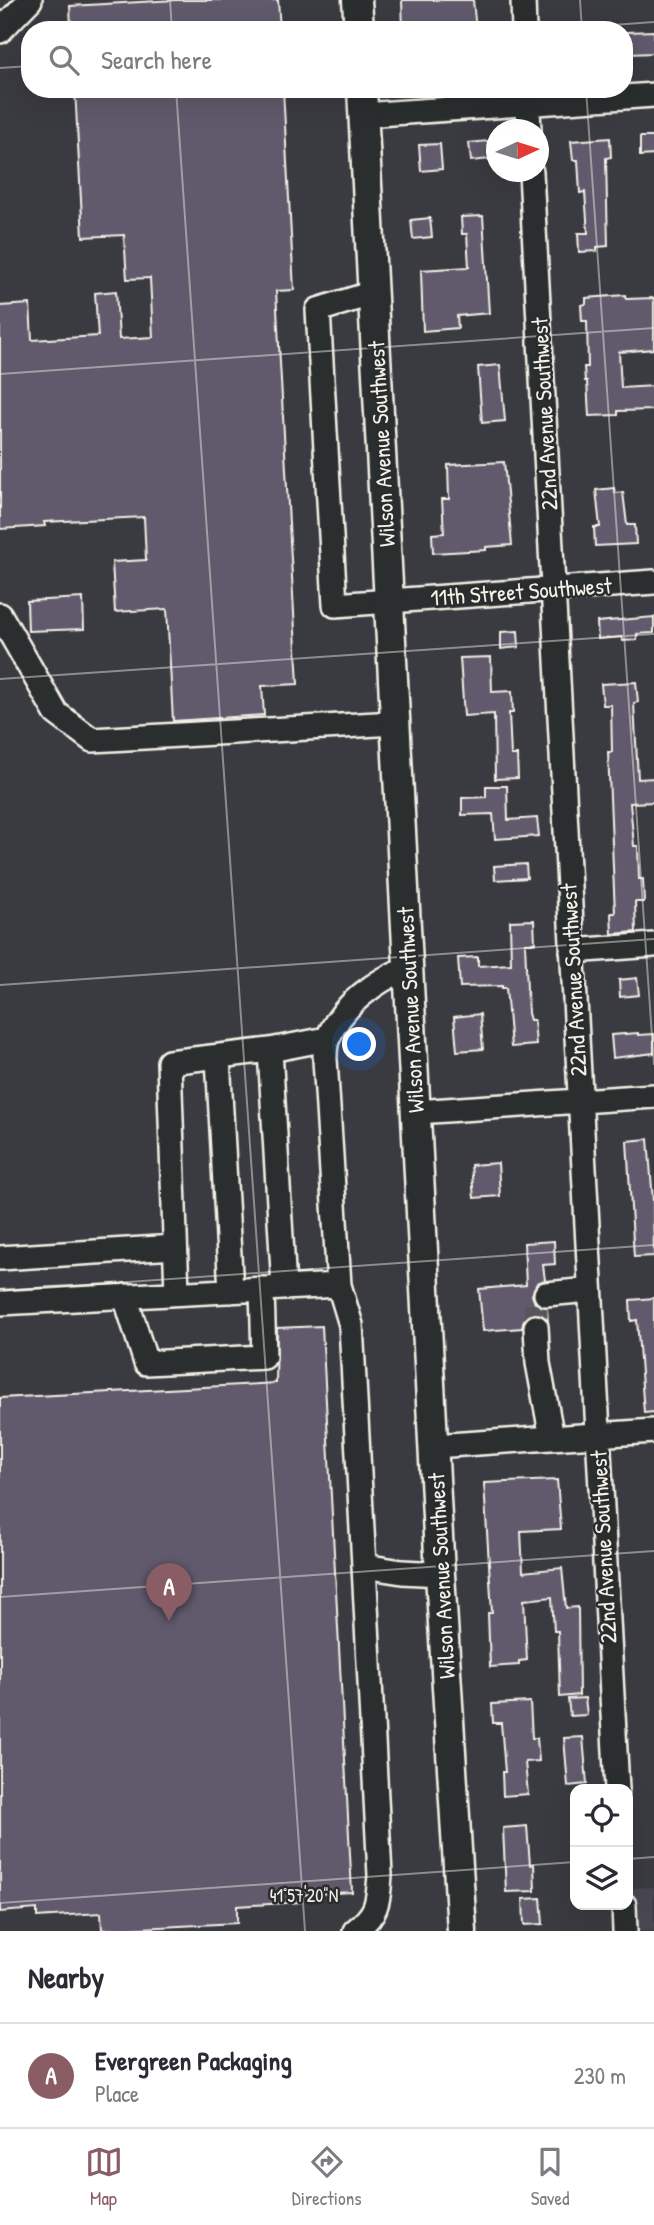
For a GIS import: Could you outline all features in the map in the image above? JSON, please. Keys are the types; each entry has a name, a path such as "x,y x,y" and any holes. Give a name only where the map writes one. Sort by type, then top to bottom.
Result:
{"main road":[{"path":"357,0 358,21"},
{"name":"Wilson Avenue Southwest","path":"363,102 440,1574 462,1931"}],"street":[{"path":"0,31 30,0"},
{"path":"523,0 524,21"},
{"path":"633,95 654,95"},
{"path":"363,102 495,98"},
{"path":"528,98 529,119"},
{"name":"22nd Avenue Southwest","path":"532,182 617,1784"},
{"name":"11th Street Southwest","path":"373,293 318,310 335,605 654,582"},
{"path":"0,615 56,713 92,740 396,723"},
{"path":"572,951 654,945"},
{"path":"355,1931 370,1919 377,1906 380,1875 351,1325 339,1285 325,1059 327,1039 345,1009 387,976 408,968"},
{"path":"177,1293 169,1062 218,1058 327,1039"},
{"path":"125,1296 146,1363 264,1357 273,1288 270,1050"},
{"path":"218,1058 231,1290"},
{"path":"416,1112 654,1096"},
{"path":"0,1258 175,1247"},
{"path":"0,1303 339,1285"},
{"path":"546,1294 590,1290"},
{"path":"537,1327 538,1363 552,1438"},
{"path":"434,1446 654,1432"},
{"path":"364,1566 440,1574"},
{"path":"624,1910 625,1931"}],"shaded area":[{"path":"654,1887 654,1931 625,1931 626,1910 633,1910 633,1888"}],"building":[{"path":"176,0 278,0 279,21 71,21 70,6"},
{"path":"402,0 473,0 475,21 403,21"},
{"path":"654,31 654,53 633,54 633,32"},
{"path":"75,98 283,98 294,290 276,291 298,684 262,686 264,715 173,721 167,609 115,612 112,562 146,560 144,517 44,522 45,526 0,529 0,306 30,304 32,340 98,336 95,293 116,291 119,339 153,337 150,278 127,279 124,235 83,237"},
{"path":"640,137 654,137 654,155 640,156"},
{"path":"610,138 611,157 606,158 608,246 597,247 597,251 579,252 578,233 588,233 585,192 580,193 578,160 573,160 571,141"},
{"path":"486,141 486,159 471,161 469,143"},
{"path":"440,144 442,169 421,171 419,145"},
{"path":"483,216 489,313 457,316 458,328 423,331 421,270 469,267 467,234 462,234 461,217"},
{"path":"430,218 432,237 413,239 411,220"},
{"path":"625,295 626,299 654,298 654,349 619,352 621,388 654,386 654,410 618,411 618,415 589,416 584,367 588,367 587,321 582,321 581,305 586,304 586,298"},
{"path":"500,365 505,421 482,423 478,367"},
{"path":"504,462 512,545 486,547 486,550 433,553 432,534 444,533 442,499 449,499 448,465"},
{"path":"614,488 615,493 623,492 627,525 635,525 636,544 595,546 594,527 600,527 596,490"},
{"path":"83,598 84,629 28,631 27,601"},
{"path":"654,617 654,633 637,634 637,640 623,641 622,637 598,639 597,622"},
{"path":"518,631 519,647 501,649 501,632"},
{"path":"491,657 492,692 512,691 513,713 509,713 511,755 517,755 518,778 495,779 494,714 464,716 460,658"},
{"path":"636,682 638,702 634,703 638,779 654,778 654,802 630,803 634,846 638,846 639,879 643,879 644,902 635,902 636,932 612,934 611,913 615,913 608,752 612,752 611,705 603,705 601,684"},
{"path":"486,786 507,786 508,820 537,818 539,836 495,839 493,814 462,815 462,798 486,797"},
{"path":"526,864 527,878 495,880 494,866"},
{"path":"534,920 535,943 525,943 528,1013 530,1020 534,1020 536,1045 511,1047 506,988 460,987 458,958 478,957 478,966 511,964 510,921"},
{"path":"637,978 639,995 620,997 619,980"},
{"path":"480,1014 483,1049 457,1051 454,1017"},
{"path":"654,1034 654,1053 613,1058 611,1035"},
{"path":"648,1139 654,1256 634,1257 627,1141"},
{"path":"498,1163 500,1196 474,1198 471,1165"},
{"path":"554,1241 555,1264 543,1265 545,1280 537,1283 532,1295 535,1303 547,1308 548,1321 543,1315 535,1313 524,1320 522,1328 483,1331 479,1289 526,1285 524,1243"},
{"path":"654,1298 654,1412 644,1413 637,1320 631,1321 630,1300"},
{"path":"322,1326 352,1892 300,1895 301,1902 237,1906 237,1923 102,1930 101,1913 37,1917 37,1909 0,1912 0,1398 276,1383 277,1328"},
{"path":"557,1480 561,1529 521,1531 523,1572 562,1568 566,1608 578,1607 579,1695 560,1697 558,1631 554,1631 552,1597 524,1600 527,1660 519,1661 519,1665 490,1667 488,1613 492,1613 484,1483"},
{"path":"585,1698 587,1715 570,1716 568,1699"},
{"path":"530,1702 532,1738 537,1738 539,1761 525,1762 528,1794 503,1796 502,1772 505,1772 501,1723 493,1723 492,1704"},
{"path":"583,1737 587,1784 568,1786 564,1738"},
{"path":"527,1826 530,1865 534,1864 535,1891 506,1892 503,1828"},
{"path":"541,1898 543,1924 524,1925 523,1899"}],"tunnel":[{"path":"536,1327 536,1294 546,1294"}],"place":[{"name":"Evergreen Packaging","path":"169,1621"}]}
